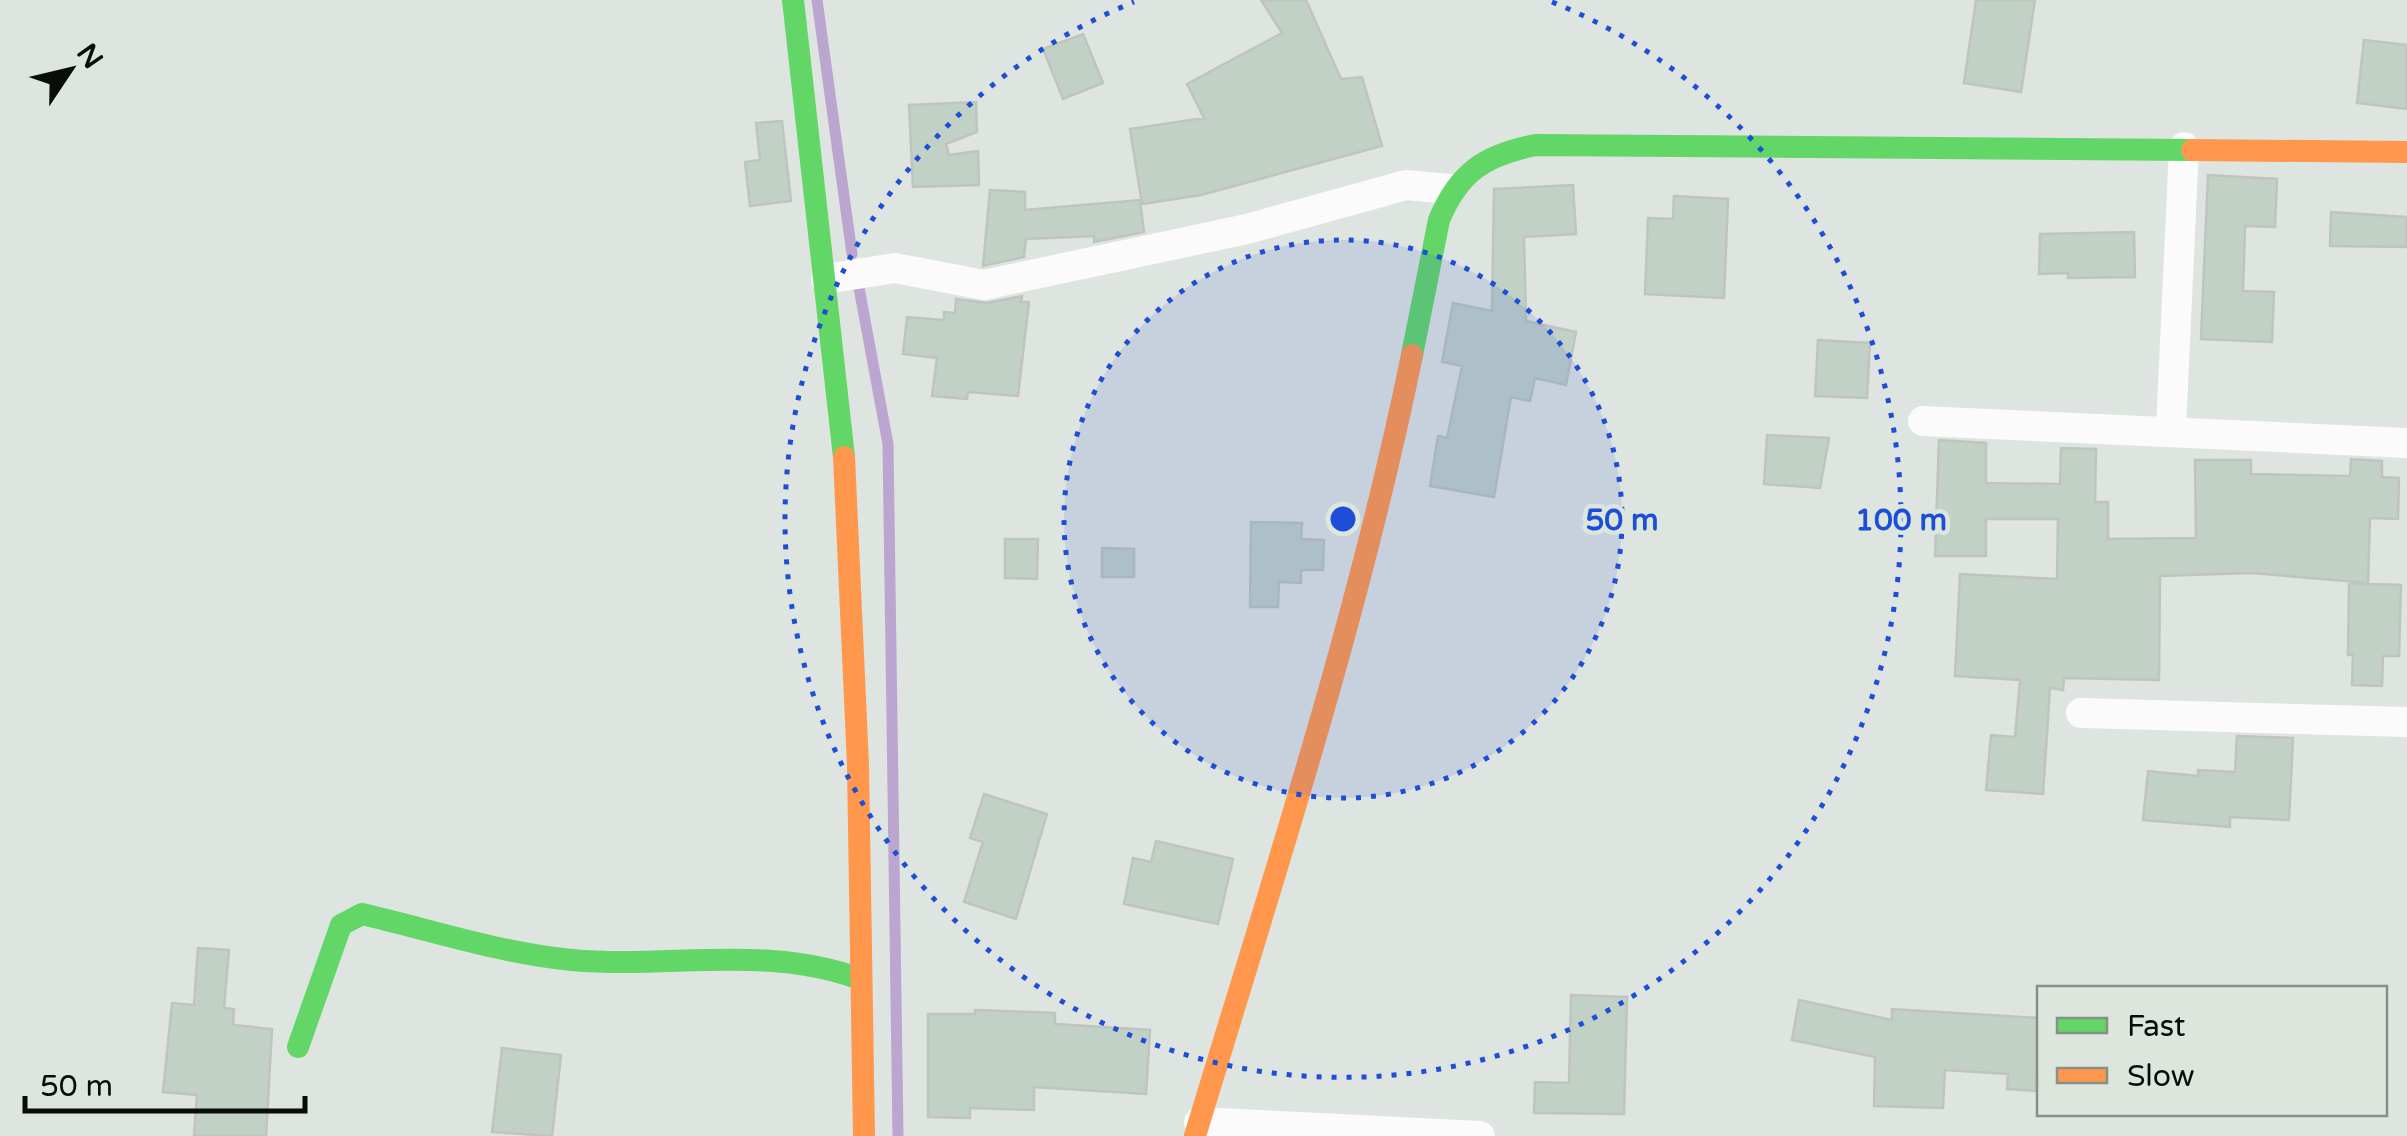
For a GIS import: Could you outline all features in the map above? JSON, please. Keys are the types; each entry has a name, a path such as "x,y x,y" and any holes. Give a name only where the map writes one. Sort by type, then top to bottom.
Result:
{"street":[{"path":"792,0 826,279 845,478 858,764 864,1136"},
{"path":"1480,1136 1197,1129 1316,736 1395,436 1439,220 1451,188 1471,166 1493,153 1536,145 2184,147 2407,152"},
{"path":"2171,429 2184,147"},
{"path":"826,279 894,268 984,285 1247,229 1406,185 1451,188"},
{"path":"1924,421 2171,429 2407,443"},
{"path":"2081,712 2407,722"},
{"path":"298,1047 341,925 362,914 568,960 629,965 806,958 860,979"}],"building":[{"path":"1261,0 1306,0 1341,79 1362,77 1382,146 1201,195 1142,204 1130,129 1204,118 1187,84 1282,33"},
{"path":"1976,0 2035,0 2021,92 1964,83"},
{"path":"1083,34 1103,83 1063,99 1043,49"},
{"path":"2364,40 2407,45 2407,109 2357,103"},
{"path":"976,102 977,132 946,144 949,155 978,151 979,185 913,187 909,105"},
{"path":"782,121 791,201 750,206 745,162 760,160 756,123"},
{"path":"2208,175 2277,179 2275,227 2245,226 2243,291 2274,292 2272,342 2201,339"},
{"path":"1573,185 1576,234 1524,237 1526,321 1576,332 1566,385 1535,378 1530,401 1511,397 1494,497 1430,486 1438,436 1447,438 1462,366 1442,362 1453,303 1492,311 1494,189"},
{"path":"990,190 1025,192 1025,210 1140,200 1144,232 1094,242 1094,236 1026,239 1024,257 983,266"},
{"path":"1674,196 1728,199 1724,298 1645,294 1648,218 1673,219"},
{"path":"2331,212 2407,217 2407,247 2330,246"},
{"path":"2134,232 2135,277 2068,278 2068,273 2039,274 2040,234"},
{"path":"1022,296 1021,302 1029,302 1018,396 968,392 967,399 932,396 937,358 903,354 907,317 944,320 944,312 955,313 956,299 987,303"},
{"path":"1818,340 1870,343 1867,398 1815,396"},
{"path":"1767,435 1829,438 1820,488 1764,484"},
{"path":"1939,440 1986,443 1986,483 2060,484 2061,448 2096,449 2095,502 2108,502 2108,539 2196,538 2195,460 2251,460 2251,474 2350,476 2351,459 2382,461 2382,477 2399,478 2398,519 2370,518 2368,583 2252,573 2160,576 2159,680 2064,678 2063,690 2050,688 2043,794 1986,790 1991,735 2015,737 2020,680 1955,676 1960,574 2057,579 2058,519 1986,519 1986,556 1935,556"},
{"path":"1251,522 1302,523 1301,539 1324,540 1323,570 1301,570 1301,583 1279,582 1278,607 1250,607"},
{"path":"1005,539 1038,539 1037,579 1005,578"},
{"path":"1102,548 1134,549 1134,577 1102,577"},
{"path":"2349,583 2401,585 2399,656 2383,656 2382,686 2352,685 2353,655 2348,655"},
{"path":"2237,736 2293,738 2289,820 2230,817 2230,827 2143,820 2148,771 2198,776 2198,770 2235,772"},
{"path":"984,794 1047,814 1016,919 964,902 983,842 970,838"},
{"path":"1156,841 1233,859 1218,924 1124,904 1133,858 1151,862"},
{"path":"198,948 229,950 224,1008 234,1009 233,1025 272,1029 266,1136 194,1136 197,1095 163,1092 172,1003 194,1005"},
{"path":"1571,995 1627,997 1624,1114 1534,1113 1535,1082 1569,1083"},
{"path":"1799,1000 1892,1020 1892,1009 2037,1018 2036,1091 2007,1089 2008,1074 1945,1070 1943,1108 1874,1106 1875,1057 1792,1040"},
{"path":"975,1010 1055,1013 1055,1024 1150,1030 1146,1094 1034,1087 1034,1110 970,1108 970,1118 928,1117 928,1014 975,1014"},
{"path":"502,1048 561,1055 552,1136 492,1132"}],"waterway":[{"path":"817,0 852,254"},
{"path":"859,288 888,444 898,1136"}],"traffic: fast":[{"path":"793,0 844,457"},
{"path":"1412,355 1439,220 1447,203 1476,168 1518,149 1536,145 2192,150"},
{"path":"298,1047 341,925 362,914 545,957 609,962 753,960 824,969 860,979"}],"traffic: slow":[{"path":"2192,150 2407,152"},
{"path":"1195,1136 1340,651 1412,355"},
{"path":"844,457 858,765 864,1136"}]}
